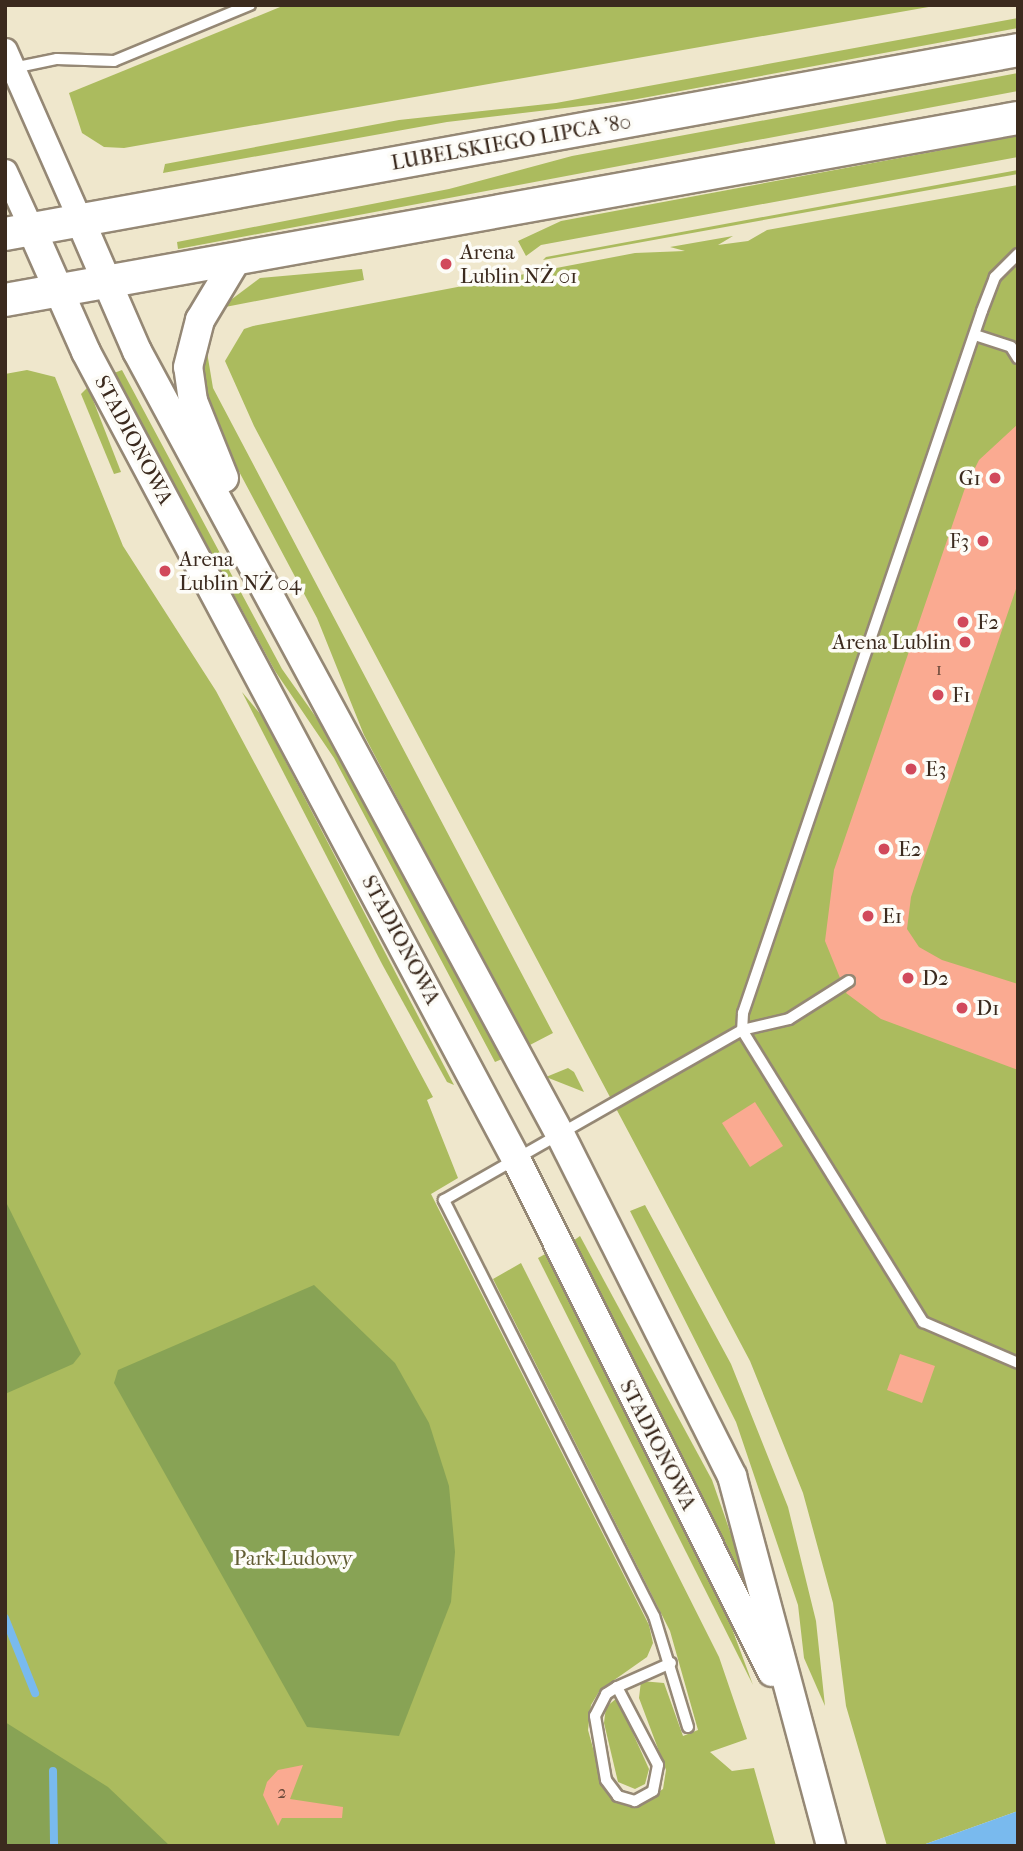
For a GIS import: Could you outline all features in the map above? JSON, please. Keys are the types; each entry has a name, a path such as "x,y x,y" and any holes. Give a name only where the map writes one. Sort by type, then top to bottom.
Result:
{"main road":[{"name":"LUBELSKIEGO LIPCA '80","path":"19,232 1018,50"},
{"path":"5,300 1018,118"}],"street":[{"name":"STADIONOWA","path":"9,59 137,351 253,556 561,1136 732,1476 792,1712 831,1846"},
{"name":"STADIONOWA","path":"5,171 19,232 59,291 517,1161 792,1712"},
{"name":"STADIONOWA","path":"236,260 192,337 187,379 253,556"}],"lane":[{"path":"9,59 114,61 250,5"},
{"path":"742,1030 995,277 1018,254"},
{"path":"975,335 1011,347 1018,358"},
{"path":"688,1727 671,1663 654,1616 444,1200 561,1136 742,1030 789,1019 849,981"},
{"path":"742,1030 923,1322 1018,1363"},
{"path":"617,1687 658,1765 653,1791 635,1801 611,1789 596,1728 601,1700 617,1687 671,1663"}],"green space":[{"path":"285,5 940,5 124,148 104,147 82,133 69,93"},
{"path":"1018,18 1018,28 632,100 447,122 163,173 165,164 399,120 556,103"},
{"path":"1018,73 1018,91 178,249 177,242 449,189 572,156"},
{"path":"1018,136 1018,157 541,245 526,256 518,241 561,221"},
{"path":"1018,170 1018,174 543,260 546,257"},
{"path":"1018,185 1018,1811 920,1846 887,1846 846,1706 833,1603 803,1493 750,1361 254,426 225,361 244,329 253,326 635,253 685,251 670,247 733,236 718,245 748,241 767,230"},
{"path":"362,269 364,280 220,308 260,278"},
{"path":"206,346 213,388 553,1033 528,1046 364,735 317,618 218,432 199,381"},
{"name":"Park Ludowy","path":"27,370 55,377 123,546 216,691 433,1097 427,1100 458,1178 431,1194 649,1625 653,1643 647,1657 600,1690 591,1705 588,1730 604,1788 617,1801 638,1806 663,1789 666,1770 639,1698 641,1681 664,1683 683,1736 698,1730 670,1631 493,1279 521,1263 719,1657 747,1739 710,1752 732,1771 754,1768 776,1846 5,1846 5,374"},
{"path":"122,370 282,669 342,754 502,1059 495,1062 334,758 275,671 114,373"},
{"path":"88,387 121,472 114,474 81,394"},
{"path":"242,692 262,716 454,1085 447,1082 382,964"},
{"path":"568,1068 574,1072 584,1092 546,1077"},
{"path":"5,1200 81,1354 73,1364 5,1394"},
{"path":"645,1205 731,1364 788,1507 816,1621 825,1706 804,1658 798,1605 736,1422 630,1211"},
{"path":"580,1236 712,1480 746,1577 740,1579 573,1241"},
{"path":"547,1253 724,1607 753,1685 538,1258"},
{"path":"314,1285 395,1363 429,1423 449,1486 455,1552 451,1602 399,1736 307,1727 114,1383 118,1370"},
{"path":"617,1698 649,1769 645,1784 635,1789 618,1782 604,1723 606,1707"},
{"path":"5,1722 108,1787 170,1846 5,1846"}],"water":[{"path":"1018,1811 1018,1846 920,1846"}],"building":[{"name":"Arena Lublin","path":"1018,424 1018,583 911,897 907,929 919,947 942,960 1018,984 1018,1070 881,1019 846,993 856,977 840,978 825,941 834,870 965,488 979,460"},
{"path":"755,1102 783,1146 750,1167 722,1123"},
{"path":"900,1354 935,1366 922,1403 887,1390"},
{"path":"303,1765 290,1799 343,1807 342,1818 282,1818 278,1826 263,1795 267,1782 278,1770"}],"waterway":[{"path":"5,1618 35,1693"},
{"path":"53,1771 54,1846"}],"place":[{"name":"Arena Lublin NŻ 01","path":"446,264"},
{"name":"G1","path":"995,478"},
{"name":"F3","path":"983,541"},
{"name":"Arena Lublin NŻ 04","path":"165,571"},
{"name":"F2","path":"963,622"},
{"name":"Arena Lublin","path":"965,642"},
{"name":"F1","path":"938,695"},
{"name":"E3","path":"911,769"},
{"name":"E2","path":"884,849"},
{"name":"E1","path":"868,916"},
{"name":"D2","path":"908,978"},
{"name":"D1","path":"962,1008"}]}
